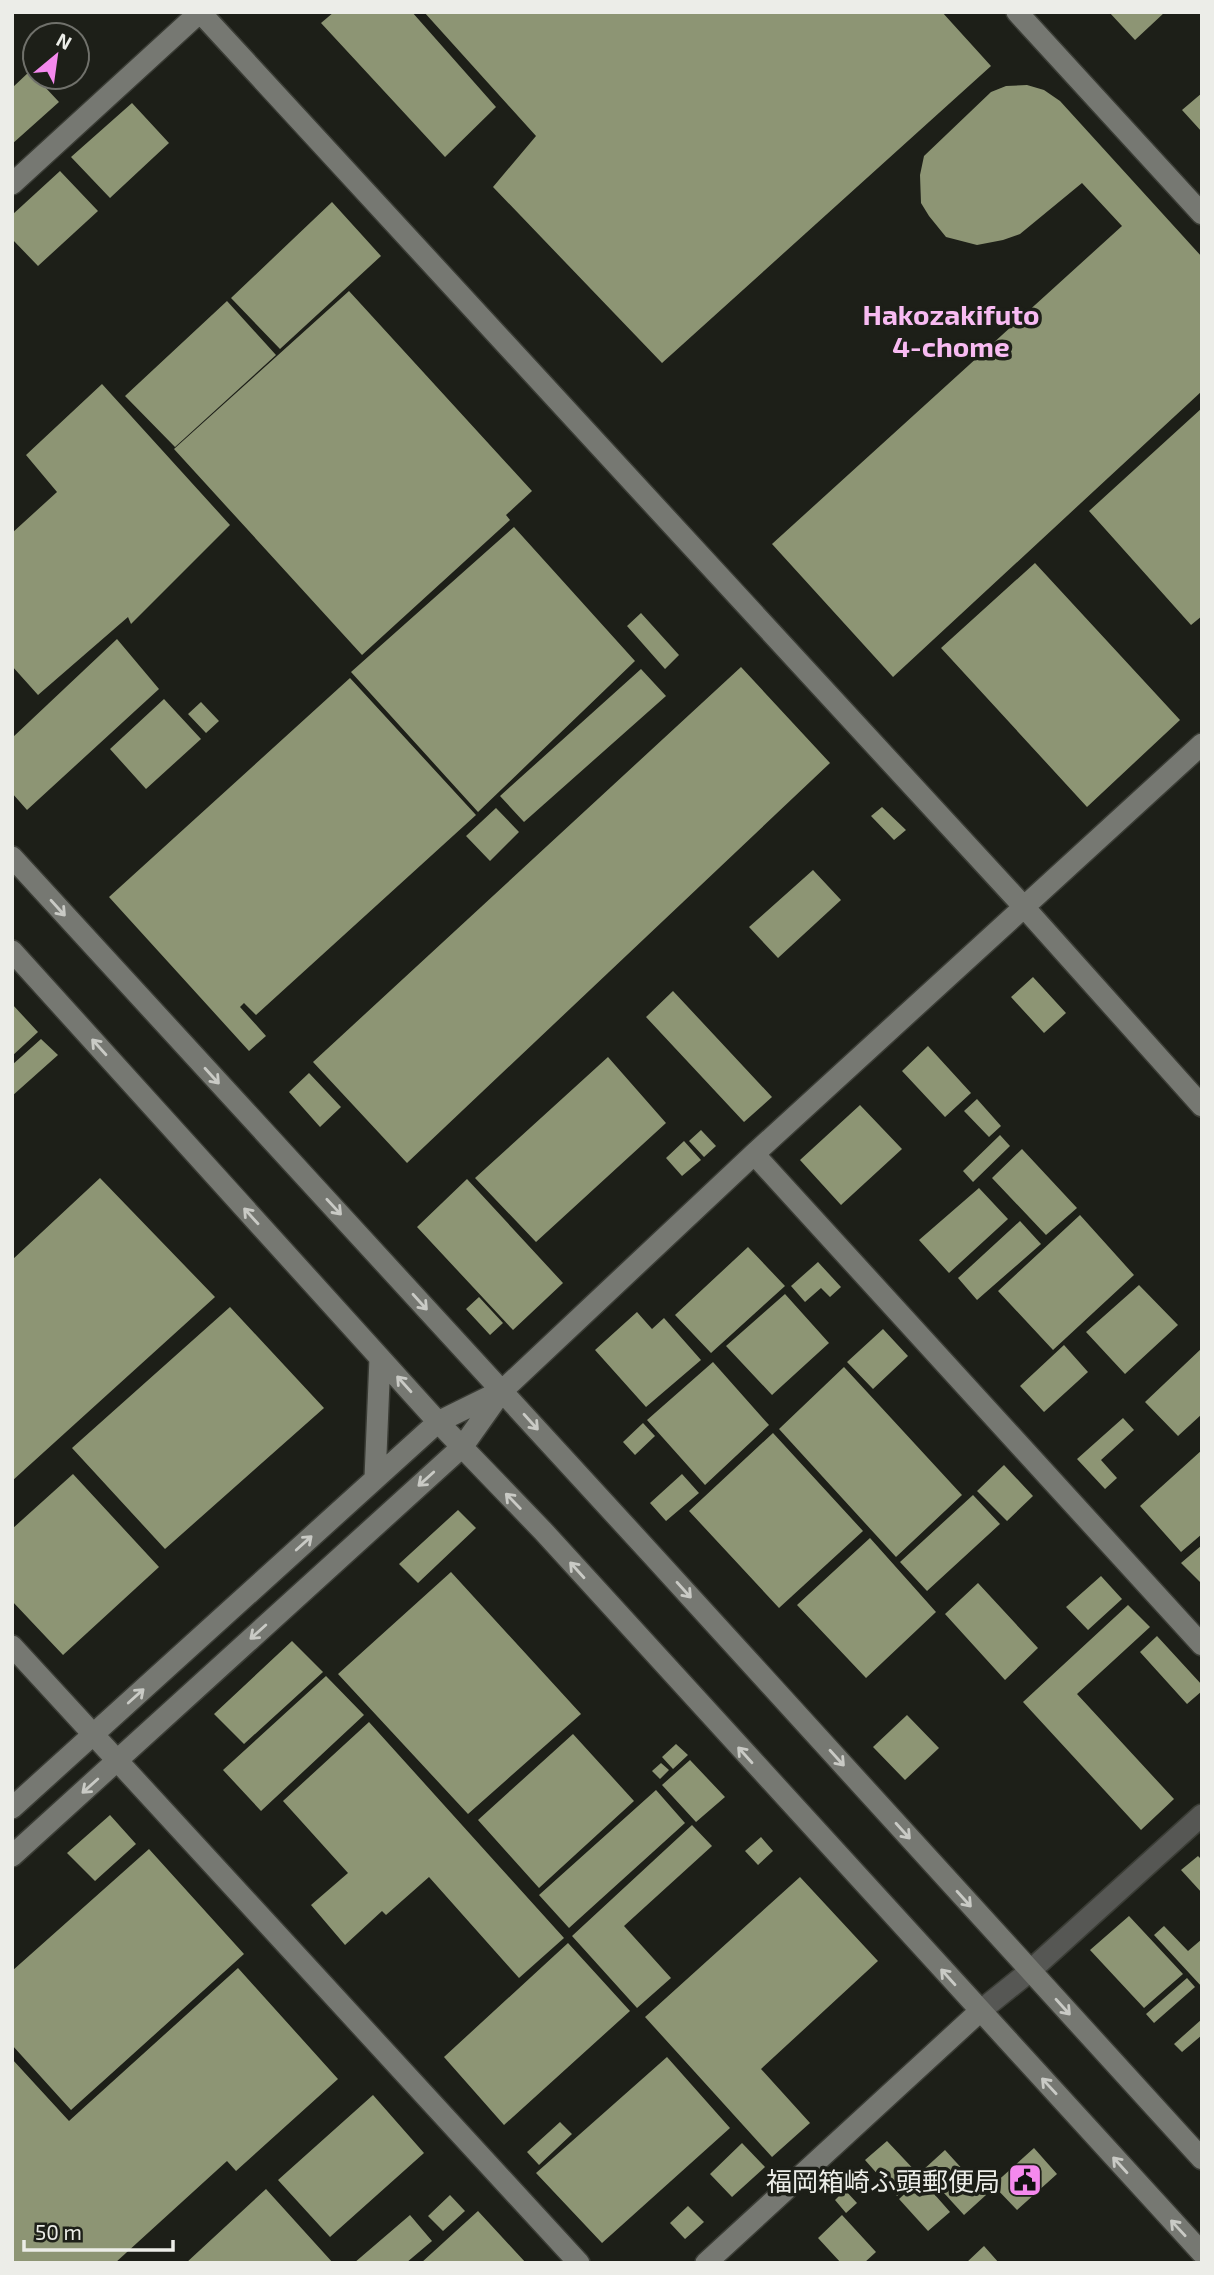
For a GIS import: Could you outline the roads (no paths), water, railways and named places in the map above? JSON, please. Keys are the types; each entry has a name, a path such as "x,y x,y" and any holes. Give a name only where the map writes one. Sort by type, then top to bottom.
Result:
{"street":[{"path":"12,184 200,12 1024,907 1202,1106"},
{"path":"1017,12 1202,214"},
{"path":"12,1856 463,1446 502,1391 754,1154 1202,744"},
{"path":"12,858 1202,2159"},
{"path":"12,951 380,1359 543,1531 979,2012 1202,2253"},
{"path":"754,1154 1202,1646"},
{"path":"375,1478 380,1359"},
{"path":"12,1808 438,1422 502,1391"},
{"path":"12,1646 579,2263"},
{"path":"706,2263 979,2012 1030,1971 1202,1815"}],"place":[{"name":"福岡箱崎ふ頭郵便局","path":"1025,2180"}],"district":[{"name":"Hakozakifuto 4-chome","path":"951,330"}]}
